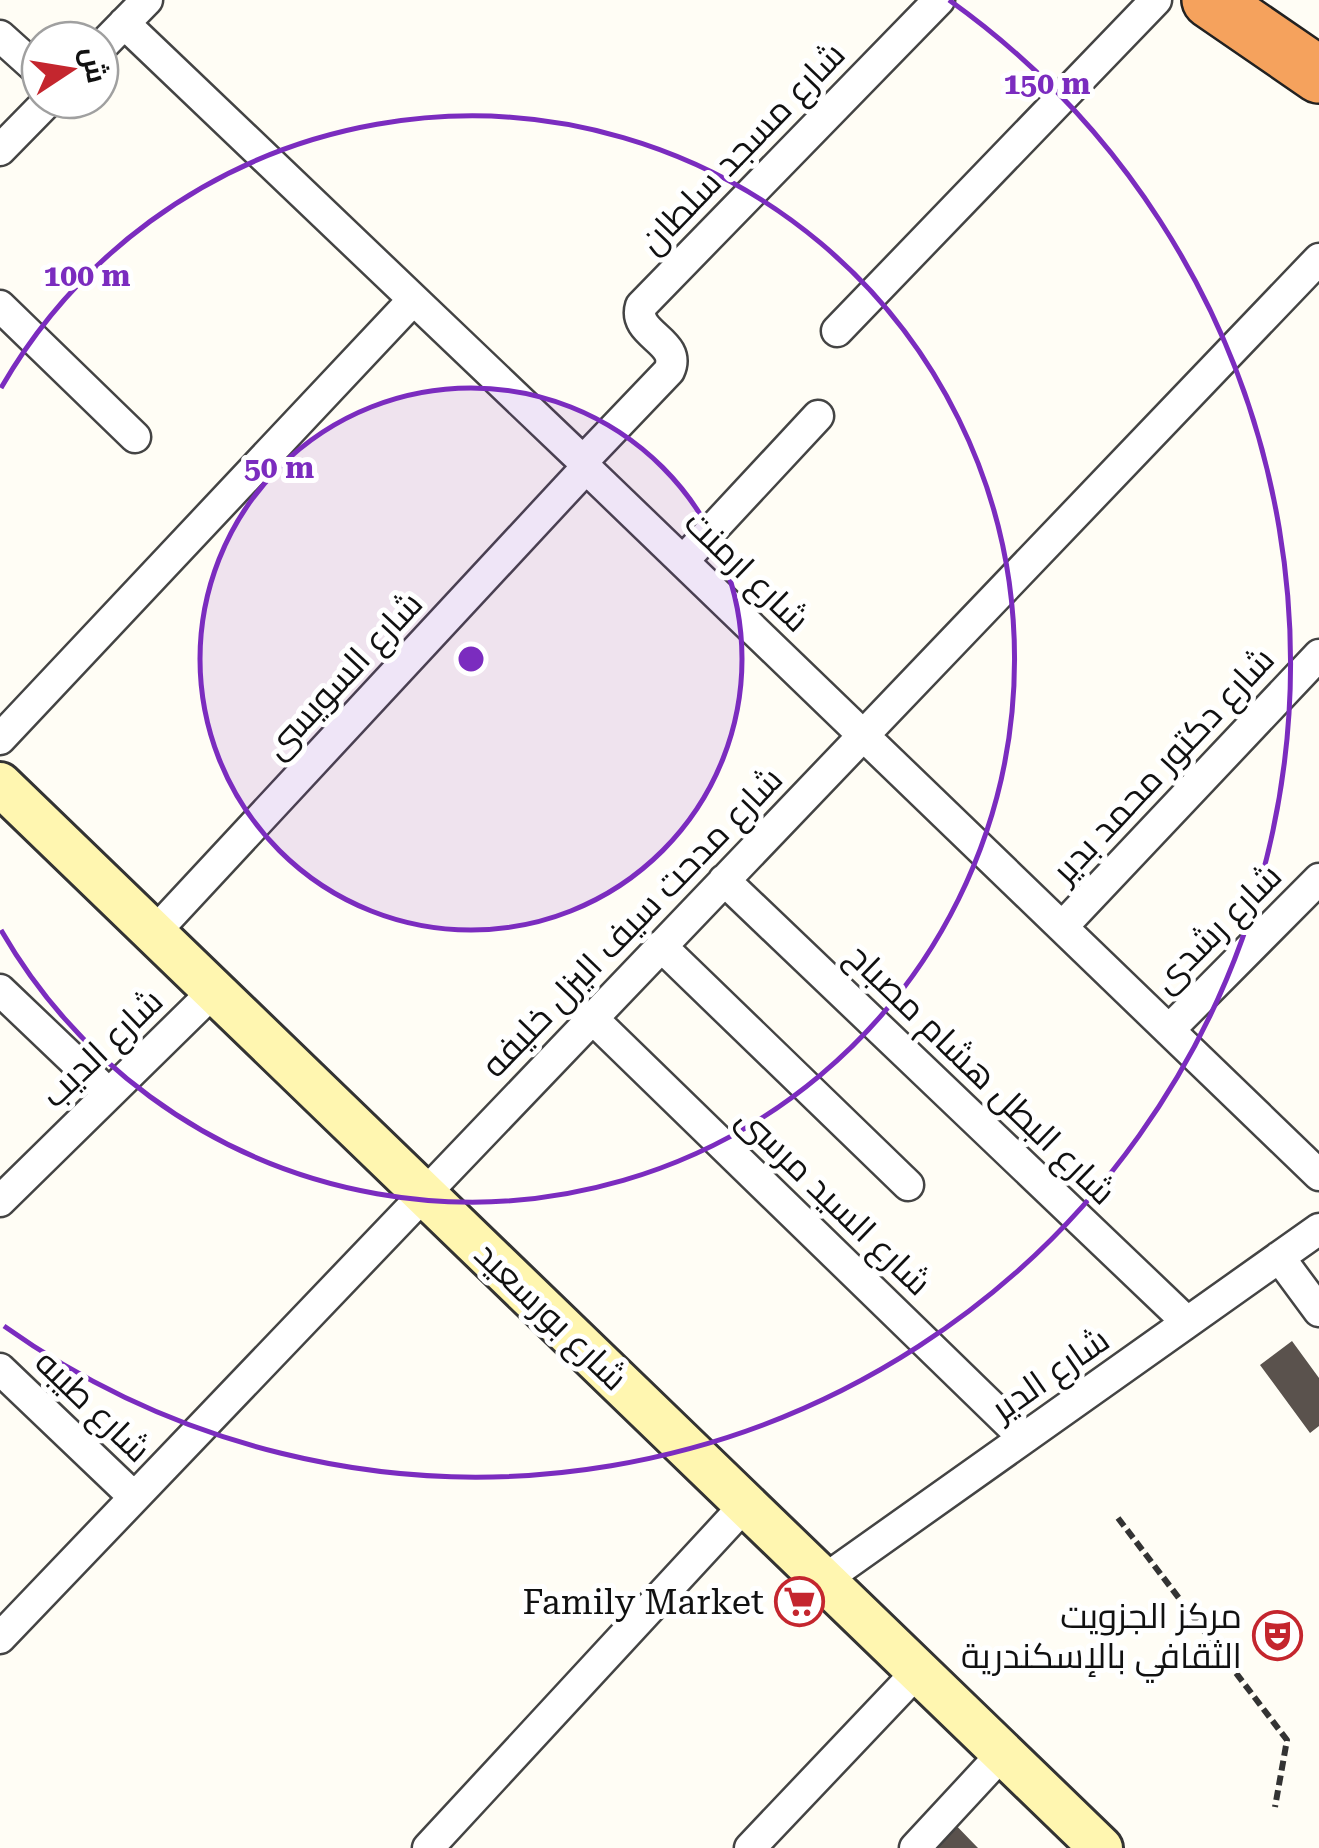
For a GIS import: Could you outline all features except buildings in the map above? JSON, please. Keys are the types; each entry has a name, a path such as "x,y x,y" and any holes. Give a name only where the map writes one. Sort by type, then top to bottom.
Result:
{"highway":[{"path":"1210,0 1319,75"}],"main road":[{"name":"شارع بورسعيد","path":"0,784 1102,1848"}],"street":[{"path":"120,27 146,0"},
{"name":"شارع مسجد سلطان","path":"642,306 939,0"},
{"path":"837,331 1156,0"},
{"name":"شارع ارمنت","path":"124,23 1319,1174"},
{"path":"0,36 20,54"},
{"path":"0,150 29,120"},
{"name":"شارع مدحت سيف اليزل خليفه","path":"0,1638 1319,258"},
{"path":"0,738 413,300"},
{"path":"0,306 136,437"},
{"name":"شارع السويسى","path":"154,933 669,371 673,362 671,352 641,322 638,315 642,306"},
{"path":"683,561 818,416"},
{"name":"شارع دكتور محمد بدير","path":"1062,927 1319,655"},
{"name":"شارع رشدى","path":"1169,1030 1319,878"},
{"name":"شارع البطل هشام مصباح","path":"724,880 1187,1322"},
{"path":"660,946 908,1185"},
{"path":"0,990 109,1094"},
{"name":"شارع الديب","path":"0,1201 214,991"},
{"name":"شارع السيد مرسى","path":"592,1018 1024,1438"},
{"name":"شارع الدير","path":"824,1580 1319,1229"},
{"path":"1279,1257 1319,1311"},
{"name":"شارع طيبه","path":"0,1369 134,1498"},
{"path":"428,1848 746,1504"},
{"path":"750,1848 918,1671"},
{"path":"915,1848 1003,1753"}],"path":[{"path":"1118,1518 1287,1740 1275,1807"}],"place":[{"name":"Family Market","path":"799,1602"},
{"name":"مركز الجزويت الثقافي بالإسكندرية","path":"1277,1636"}]}
